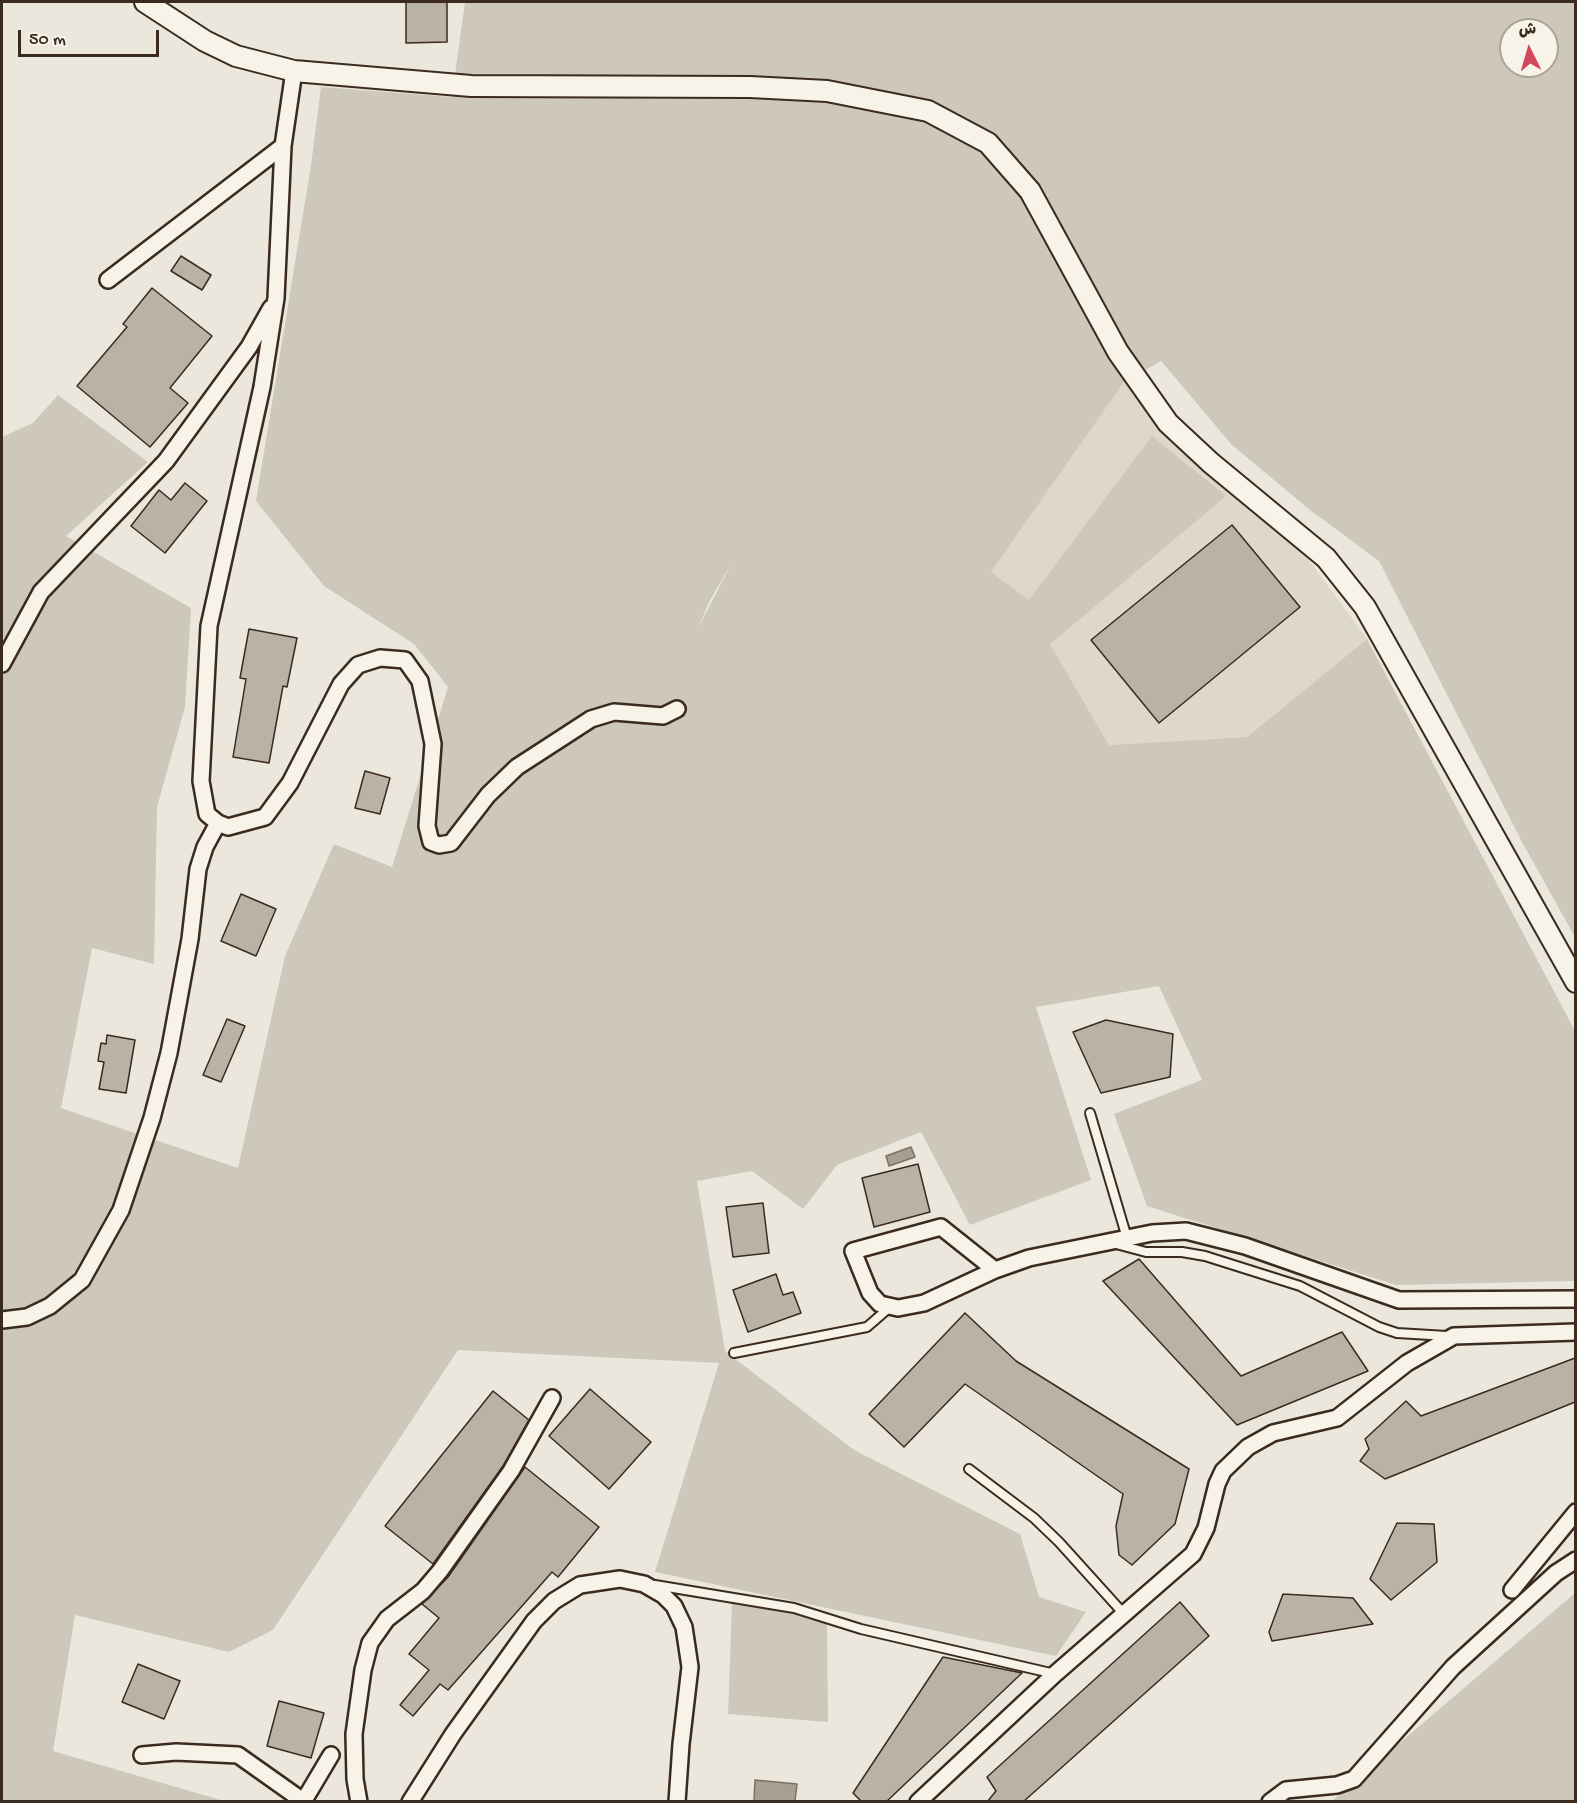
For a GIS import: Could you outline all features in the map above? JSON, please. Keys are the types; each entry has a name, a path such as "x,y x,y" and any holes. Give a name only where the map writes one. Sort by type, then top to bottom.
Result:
{"street":[{"path":"145,2 205,41 236,56 294,71 471,86 750,87 827,91 928,111 988,143 1030,191 1118,352 1168,423 1211,463 1326,558 1365,607 1575,982"},
{"path":"294,71 283,146 276,298 262,387 209,626 201,781 207,814 218,823 228,827 248,824 265,817 276,804 341,684 358,665 368,661 395,657 405,660 420,681 434,744 427,826 431,842 439,845 451,843 488,795 517,767 591,719 614,712 663,716 677,709"},
{"path":"108,280 283,146"},
{"path":"2,664 41,592 166,460 249,347 276,298"},
{"path":"2,1320 27,1317 50,1306 82,1280 121,1210 152,1118 169,1053 190,939 198,869 205,846 218,823"},
{"path":"995,1270 941,1227 853,1251 870,1293 880,1304 898,1308 924,1303 995,1270 1029,1258 1127,1238 1186,1231 1212,1235 1400,1300 1575,1299"},
{"path":"918,1802 1055,1674 1192,1554 1206,1528 1217,1484 1223,1471 1237,1455 1273,1433 1338,1418 1407,1362 1454,1336 1575,1332"},
{"path":"359,1802 355,1779 354,1734 363,1670 370,1643 387,1619 423,1592 440,1571 511,1471 552,1398"},
{"path":"1512,1590 1575,1512"},
{"path":"1270,1802 1286,1790 1337,1785 1354,1779 1453,1667 1556,1573 1575,1560"},
{"path":"411,1802 516,1644 554,1601 580,1585 601,1580 620,1579 644,1584 663,1595 674,1606 684,1627 690,1667 677,1802"},
{"path":"142,1755 176,1752 238,1755 303,1801 331,1755"}],"lane":[{"path":"1090,1113 1127,1238"},
{"path":"1110,1242 1146,1252 1182,1252 1204,1256 1284,1280 1397,1333 1454,1336"},
{"path":"734,1353 867,1327 891,1306"},
{"path":"969,1469 1034,1518 1059,1542 1124,1614"},
{"path":"644,1584 794,1608 861,1629 1055,1674"}],"shaded area":[{"path":"465,2 1575,2 1575,937 1522,842 1379,561 1310,510 1232,445 1161,361 1124,382 991,572 1029,600 1152,436 1226,496 1050,644 1109,745 1247,737 1367,639 1575,1031 1575,1281 1396,1285 1147,1206 1114,1114 1202,1080 1159,986 1036,1007 1091,1180 970,1225 921,1132 837,1165 803,1209 752,1171 697,1181 725,1351 854,1450 1020,1534 1039,1597 1086,1612 1056,1656 655,1572 719,1363 458,1350 273,1630 229,1652 75,1615 53,1751 224,1801 2,1801 2,437 33,423 58,395 148,462 66,536 191,608 185,707 157,807 154,964 92,948 61,1108 238,1168 285,956 334,844 392,867 448,687 414,644 324,586 256,501 311,165 321,87 452,97","holes":["733,561 698,628 709,602"]},
{"path":"1124,381 1300,548 1367,639 1247,737 1109,745 1050,644 991,572"},
{"path":"911,1147 915,1157 889,1166 886,1156"},
{"path":"1575,1593 1575,1801 1332,1801"},
{"path":"732,1602 827,1621 828,1722 728,1714"},
{"path":"755,1780 797,1784 795,1801 754,1801"}],"building":[{"path":"406,2 447,2 447,42 406,43"},
{"path":"181,256 211,275 202,290 171,271"},
{"path":"152,288 212,336 170,388 188,403 150,447 77,386 127,327 123,324"},
{"path":"185,483 207,501 165,553 131,526 159,490 171,500"},
{"path":"1232,525 1300,607 1159,723 1091,640"},
{"path":"249,629 297,638 287,687 283,686 269,763 233,757 246,679 240,678"},
{"path":"365,771 390,778 380,814 355,808"},
{"path":"241,894 276,909 256,956 221,941"},
{"path":"227,1019 245,1026 221,1082 203,1075"},
{"path":"1106,1020 1173,1034 1170,1077 1101,1093 1073,1032"},
{"path":"107,1035 135,1040 126,1093 99,1089 104,1062 98,1061 101,1043 106,1044"},
{"path":"918,1164 930,1212 874,1227 862,1178"},
{"path":"763,1203 769,1253 733,1257 726,1207"},
{"path":"1139,1259 1241,1376 1342,1332 1368,1371 1237,1425 1103,1281"},
{"path":"776,1274 783,1295 793,1292 801,1313 748,1332 733,1290"},
{"path":"965,1313 1016,1361 1189,1469 1175,1524 1132,1565 1119,1555 1116,1526 1123,1494 965,1384 904,1447 869,1414"},
{"path":"1575,1358 1575,1402 1385,1479 1360,1461 1369,1449 1365,1439 1406,1401 1421,1416"},
{"path":"590,1389 651,1442 609,1489 549,1436"},
{"path":"493,1391 529,1420 503,1466 433,1564 385,1526"},
{"path":"525,1467 599,1527 558,1577 552,1572 448,1690 440,1684 413,1716 400,1705 429,1670 409,1654 439,1618 422,1604 448,1577"},
{"path":"1397,1523 1434,1524 1437,1562 1391,1600 1370,1579"},
{"path":"1283,1594 1353,1598 1373,1624 1272,1641 1269,1632"},
{"path":"1180,1602 1209,1636 1023,1802 987,1802 996,1791 987,1777"},
{"path":"943,1657 1022,1673 886,1802 862,1802 853,1793"},
{"path":"138,1664 180,1681 164,1719 122,1702"},
{"path":"279,1701 324,1713 311,1758 267,1746"}]}
